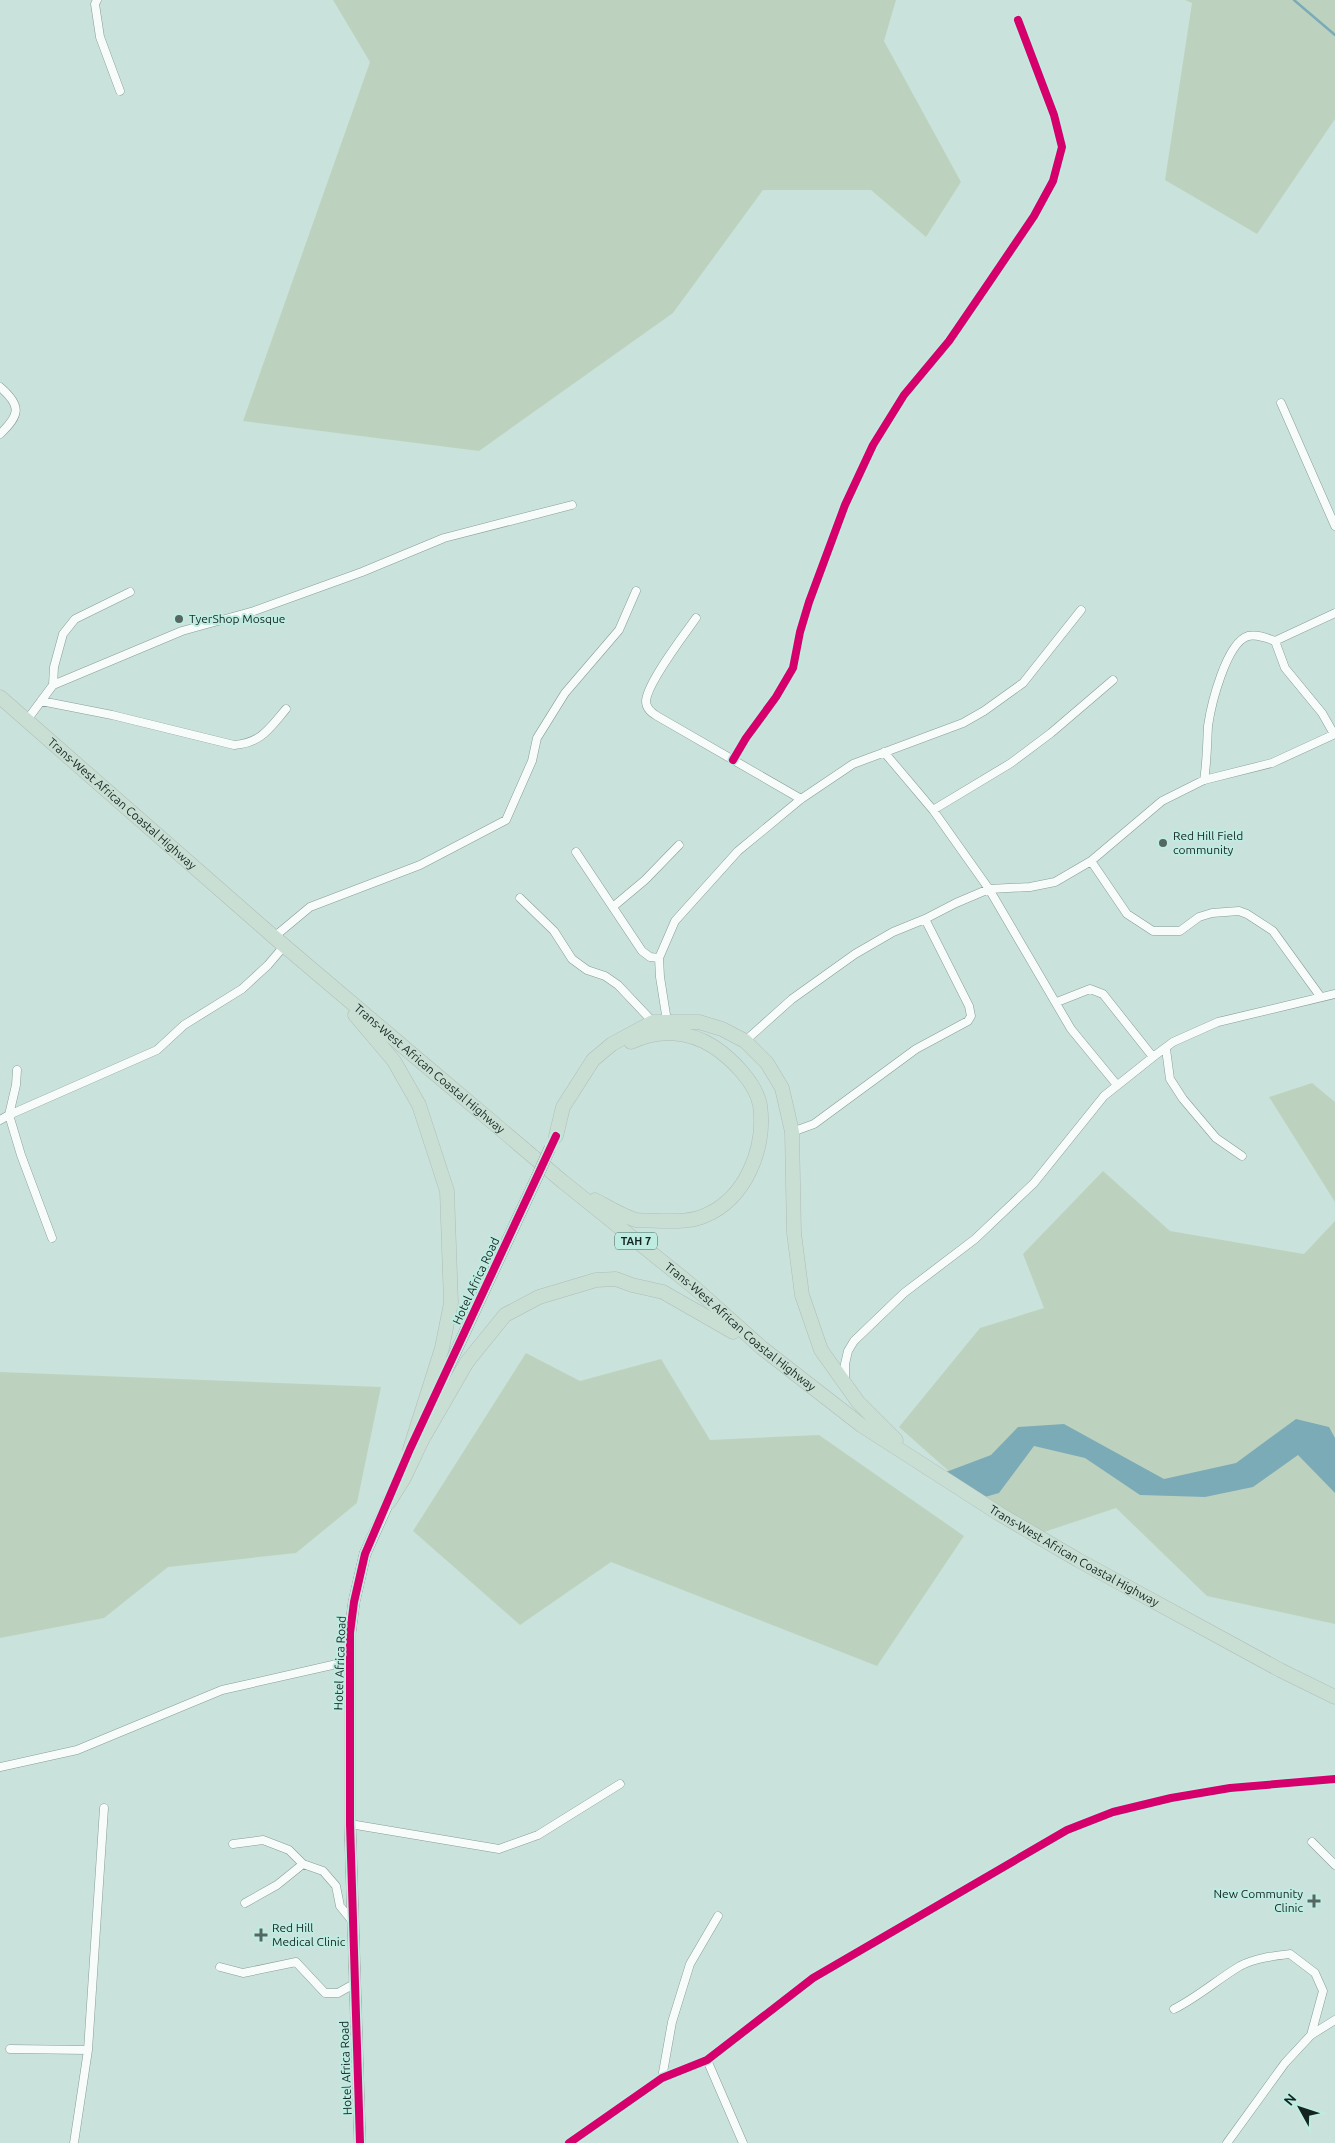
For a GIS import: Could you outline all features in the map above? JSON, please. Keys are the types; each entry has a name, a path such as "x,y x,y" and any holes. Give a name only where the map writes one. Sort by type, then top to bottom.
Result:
{"highway":[{"name":"Trans-West African Coastal Highway","path":"1,699 279,941 562,1181 694,1288 762,1348 861,1425 998,1513 1078,1560 1280,1670 1335,1697"},
{"path":"297,955 359,1019 394,1061 419,1105 447,1191 451,1303 442,1348 410,1448"},
{"path":"553,1142 563,1107 593,1060 612,1044 653,1022 699,1022 722,1029 745,1041 767,1063 782,1088 792,1132 794,1233 802,1295 821,1350 858,1402 916,1460"},
{"path":"553,1142 567,1108 601,1063 620,1048 644,1036 668,1032 701,1039 728,1056 748,1079 760,1104 760,1130 756,1158 742,1187 725,1203 704,1216 681,1221 637,1220 618,1212 562,1181"},
{"path":"388,1502 404,1478 422,1440 467,1362 505,1315 539,1297 596,1280 616,1279 632,1285 663,1292 762,1348"}],"street":[{"path":"97,0 95,4 100,37 120,91"},
{"path":"733,760 746,738 776,698 793,668 800,632 809,602 845,505 874,445 904,395 954,334 1034,216 1053,181 1062,148 1054,115 1018,20"},
{"path":"0,387 16,403 17,412 13,421 0,434"},
{"path":"1281,403 1335,526"},
{"path":"27,720 53,685 182,631 254,612 362,572 444,538 572,505"},
{"path":"0,1120 157,1050 184,1025 242,989 268,965 279,941 310,907 420,865 506,820 532,762 537,738 565,693 619,630 636,591"},
{"path":"53,685 54,667 63,634 75,619 130,592"},
{"path":"668,1021 660,977 659,958 675,921 738,851 801,799 853,764 964,723 984,712 1023,683 1081,610"},
{"path":"1204,780 1208,724 1218,680 1238,642 1248,636 1258,636 1275,641 1335,613"},
{"path":"696,618 656,677 646,700 647,706 657,716 801,799"},
{"path":"745,1041 792,999 855,954 893,932 989,889 1030,887 1055,882 1092,861 1162,800 1204,780 1272,763 1335,734 1322,713 1285,668 1275,641"},
{"path":"933,810 1011,762 1051,733 1113,680"},
{"path":"41,701 112,715 234,745 246,744 261,738 286,709"},
{"path":"884,752 933,810 989,889 1072,1029 1117,1085"},
{"path":"614,906 645,880 679,845"},
{"path":"576,852 614,906 642,951 650,956 659,958"},
{"path":"1092,861 1128,914 1153,931 1180,931 1199,917 1212,913 1239,911 1247,914 1274,930 1320,996"},
{"path":"520,898 554,931 572,959 587,970 605,976 618,985 653,1022"},
{"path":"792,1132 814,1124 916,1050 968,1021 971,1016 969,1006 925,919"},
{"path":"1056,1002 1090,989 1103,994 1152,1057"},
{"path":"845,1385 845,1364 848,1351 854,1341 904,1294 974,1239 1034,1183 1104,1096 1152,1057 1166,1049 1173,1042 1218,1022 1320,996 1335,994"},
{"path":"1166,1049 1170,1079 1183,1099 1216,1138 1242,1156"},
{"path":"17,1070 16,1085 9,1115 21,1155 52,1238"},
{"name":"Hotel Africa Road","path":"360,2143 350,1824 350,1633 354,1602 365,1554 410,1448 553,1142"},
{"path":"0,1767 77,1750 222,1690 350,1662"},
{"path":"569,2143 662,2078 707,2060 813,1978 1067,1830 1113,1812 1171,1798 1230,1788 1335,1780"},
{"path":"350,1824 499,1849 538,1835 620,1784"},
{"path":"74,2143 88,2050 104,1808"},
{"path":"233,1844 263,1840 289,1850 303,1864 323,1871 336,1886 340,1906 352,1922"},
{"path":"1312,1842 1335,1865"},
{"path":"245,1903 277,1885 303,1864"},
{"path":"662,2078 672,2022 690,1964 718,1916"},
{"path":"1174,2009 1193,1999 1241,1966 1264,1958 1290,1954 1315,1973 1323,1991 1311,2035"},
{"path":"220,1967 243,1973 296,1962 325,1993 338,1993 354,1984"},
{"path":"1227,2143 1285,2063 1311,2035 1335,2020"},
{"path":"10,2049 88,2050"},
{"path":"707,2060 743,2143"}],"green space":[{"path":"333,0 896,0 884,41 961,182 926,237 871,190 763,190 673,313 479,451 243,421 370,62"},
{"path":"1185,0 1335,0 1335,119 1257,234 1165,180 1192,3"},
{"path":"1312,1083 1335,1102 1335,1202 1269,1097"},
{"path":"1103,1171 1170,1231 1304,1254 1335,1221 1335,1624 1207,1596 1116,1508 1038,1534 987,1505 899,1427 980,1328 1044,1308 1023,1254"},
{"path":"526,1353 580,1381 661,1359 710,1440 819,1435 964,1536 877,1666 611,1562 520,1625 413,1531"},
{"path":"0,1372 381,1387 357,1503 296,1553 168,1567 104,1618 0,1638"}],"water":[{"path":"1296,1419 1329,1427 1335,1438 1335,1493 1298,1455 1253,1487 1205,1497 1140,1495 1085,1458 1034,1446 999,1493 978,1499 946,1472 991,1455 1018,1427 1064,1424 1164,1479 1236,1463"}],"waterway":[{"path":"1294,0 1335,35"}],"cycle path":[{"path":"733,760 746,738 776,697 793,668 800,632 809,602 845,505 873,445 904,395 949,341 990,281 1034,216 1053,181 1062,147 1054,115 1018,20"},
{"path":"360,2143 350,1824 350,1633 354,1602 365,1554 410,1449 556,1136"},
{"path":"569,2143 662,2078 707,2060 813,1978 1067,1830 1113,1812 1171,1798 1230,1788 1335,1779"}],"place":[{"name":"TyerShop Mosque","path":"179,619"},
{"name":"Red Hill Field community","path":"1163,843"},
{"name":"New Community Clinic","path":"1314,1901"},
{"name":"Red Hill Medical Clinic","path":"261,1935"}]}
